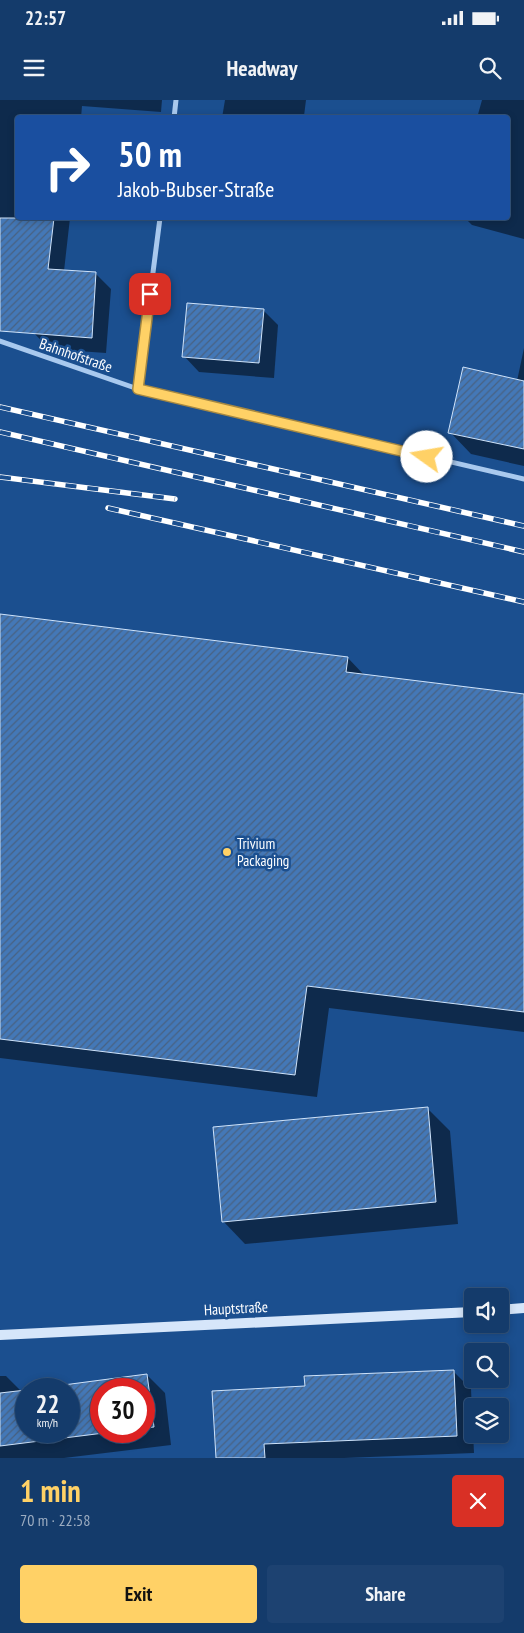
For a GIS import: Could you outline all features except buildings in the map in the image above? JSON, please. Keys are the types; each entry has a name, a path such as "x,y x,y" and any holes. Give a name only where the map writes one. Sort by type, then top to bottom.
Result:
{"main road":[{"path":"509,1309 524,1308"},
{"name":"Hauptstraße","path":"0,1335 464,1312"}],"street":[{"path":"174,115 176,100"},
{"path":"138,389 160,220"},
{"name":"Bahnhofstraße","path":"0,342 138,389 524,479"}],"railway":[{"path":"0,407 524,526"},
{"path":"0,432 524,552"},
{"path":"0,477 175,499"},
{"path":"108,508 524,602"}],"place":[{"name":"Trivium Packaging","path":"227,852"}],"route":[{"path":"150,294 138,389 427,457"}]}
